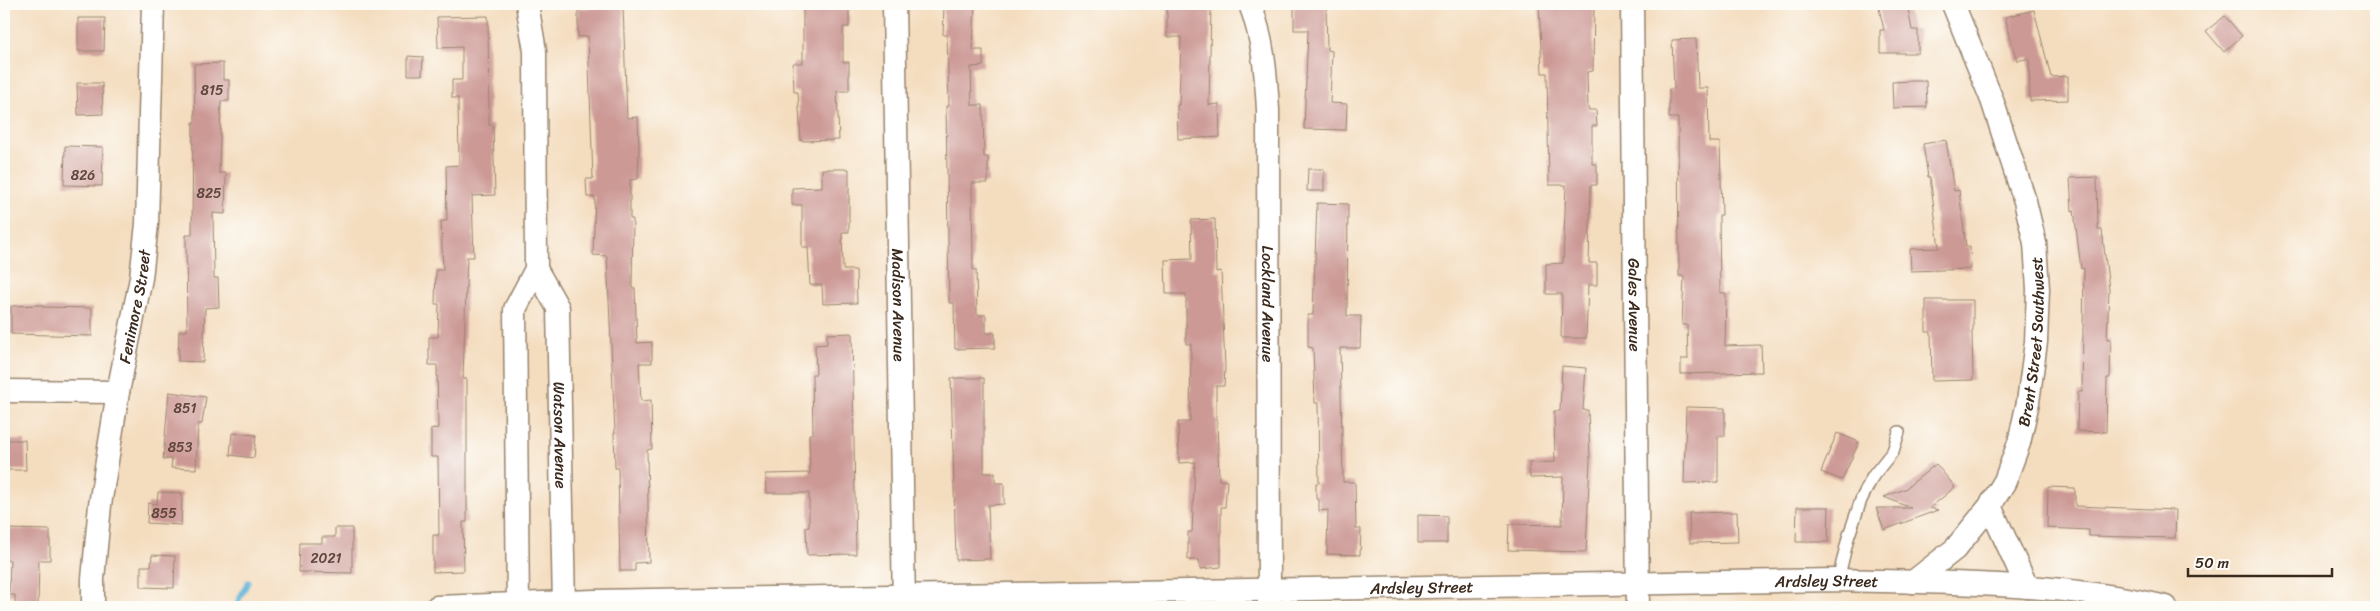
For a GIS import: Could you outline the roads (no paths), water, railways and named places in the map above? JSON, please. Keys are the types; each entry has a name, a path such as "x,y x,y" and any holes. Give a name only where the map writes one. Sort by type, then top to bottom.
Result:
{"street":[{"name":"Fenimore Street","path":"93,607 100,505 118,392 141,278 147,224 153,4"},
{"name":"Watson Avenue","path":"518,606 515,309 536,269 535,51 527,4"},
{"name":"Madison Avenue","path":"894,4 904,602"},
{"name":"Lockland Avenue","path":"1250,4 1256,20 1265,63 1268,110 1269,598"},
{"name":"Gales Avenue","path":"1632,4 1638,607"},
{"name":"Brent Street Southwest","path":"1913,582 1955,549 1990,506 2008,473 2019,443 2028,402 2036,342 2038,289 2035,243 2025,201 1992,100 1953,4"},
{"name":"Watson Avenue","path":"536,269 558,308 564,606"},
{"path":"4,392 118,392"},
{"path":"1990,506 2028,587"},
{"name":"Ardsley Street","path":"437,607 564,606 602,601 904,602 1269,598 1638,584 1838,580 2028,587 2132,599 2166,607"}],"lane":[{"path":"1838,580 1848,538 1861,500 1872,476 1893,451 1899,432"}],"waterway":[{"path":"235,607 248,582"}]}
